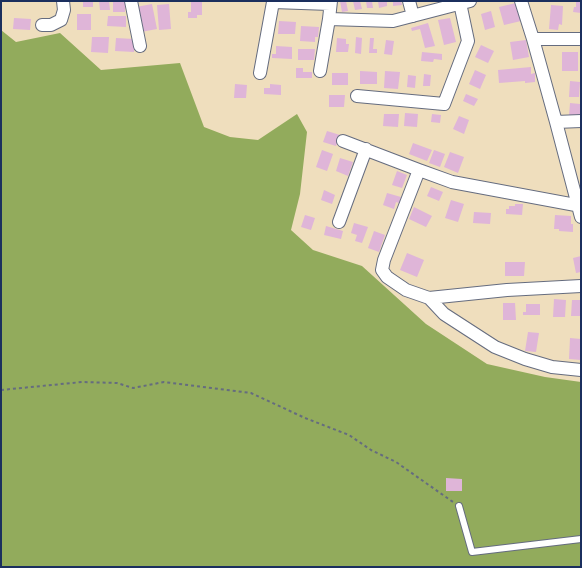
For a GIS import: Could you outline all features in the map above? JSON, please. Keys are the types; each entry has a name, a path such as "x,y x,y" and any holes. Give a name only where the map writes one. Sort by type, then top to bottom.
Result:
{"street":[{"path":"42,25 51,25 61,20 64,10 63,1"},
{"path":"131,1 140,46"},
{"path":"409,1 413,16"},
{"path":"343,141 452,182 504,191 580,210 533,39 521,1"},
{"path":"260,73 273,2 330,3 329,19 320,71"},
{"path":"329,19 393,21 465,2 468,41 444,104 357,96"},
{"path":"533,39 581,39"},
{"path":"556,122 581,121"},
{"path":"339,222 366,149"},
{"path":"419,170 384,260 382,270 387,277 406,290 429,298 507,290 581,286"},
{"path":"429,298 444,314 495,347 552,368 581,370"}],"lane":[{"path":"459,506 472,552 581,539"}],"path":[{"path":"1,390 82,382 117,383 133,388 164,382 251,393 305,418 349,435 371,450 396,462 459,506"}],"green space":[{"path":"1,30 16,42 60,33 101,70 180,63 204,127 230,137 258,140 297,114 307,132 300,194 291,230 313,250 362,266 426,324 487,364 545,377 581,382 581,567 1,567"}],"building":[{"path":"83,1 93,1 93,7 83,7"},
{"path":"99,1 109,1 110,10 100,10"},
{"path":"113,1 125,1 125,12 113,12"},
{"path":"191,1 202,1 202,15 197,15 197,18 188,18 188,12 191,12"},
{"path":"340,1 346,1 348,11 342,12"},
{"path":"353,1 360,1 362,9 355,10"},
{"path":"366,1 372,1 373,8 367,8"},
{"path":"378,1 387,1 387,6 379,8"},
{"path":"393,1 401,1 402,5 393,6"},
{"path":"576,1 581,1 581,13 573,12 574,7 576,7"},
{"path":"516,3 521,21 504,25 499,7"},
{"path":"152,4 157,29 141,32 136,7"},
{"path":"169,4 171,29 159,30 157,5"},
{"path":"551,5 563,6 562,25 559,24 558,30 549,29"},
{"path":"491,11 495,27 485,30 481,14"},
{"path":"77,14 91,14 91,30 77,30"},
{"path":"108,16 126,16 126,27 107,26"},
{"path":"14,18 31,19 30,30 13,29"},
{"path":"450,18 456,42 444,45 438,20"},
{"path":"279,21 296,22 295,34 278,34"},
{"path":"428,23 435,46 425,48 420,29 412,31 411,28"},
{"path":"301,26 319,27 318,37 315,37 315,42 300,41"},
{"path":"92,37 109,37 108,53 91,52"},
{"path":"356,37 362,38 361,54 355,53"},
{"path":"116,38 134,39 134,52 115,51"},
{"path":"337,38 346,39 346,44 349,44 348,52 336,52"},
{"path":"370,38 374,38 373,49 377,49 377,53 369,53"},
{"path":"386,40 394,41 392,55 384,54"},
{"path":"526,40 529,57 513,60 510,42"},
{"path":"481,45 494,51 488,63 475,57"},
{"path":"276,46 292,47 292,59 272,58 272,54 276,54"},
{"path":"298,49 315,49 314,60 298,60"},
{"path":"422,52 442,54 442,60 434,59 433,62 421,61"},
{"path":"562,52 578,52 578,71 562,71"},
{"path":"531,67 531,74 535,73 535,82 525,83 525,81 499,83 498,70"},
{"path":"296,68 303,68 303,72 312,72 312,78 296,78"},
{"path":"475,70 486,75 480,89 469,84"},
{"path":"360,71 377,72 377,84 360,84"},
{"path":"385,71 400,72 398,89 384,88"},
{"path":"332,73 348,73 348,85 332,85"},
{"path":"424,74 431,75 430,86 423,86"},
{"path":"408,75 416,76 415,88 407,87"},
{"path":"570,81 580,82 579,97 569,97"},
{"path":"235,84 247,85 246,98 234,98"},
{"path":"270,84 281,85 281,95 264,94 264,88 270,88"},
{"path":"466,94 478,99 474,106 463,101"},
{"path":"329,95 345,95 344,107 329,107"},
{"path":"570,103 580,104 580,116 569,116"},
{"path":"405,113 418,114 417,127 404,126"},
{"path":"384,114 399,114 398,127 383,126"},
{"path":"432,114 441,115 440,123 431,122"},
{"path":"459,116 469,120 464,134 453,129"},
{"path":"327,131 340,135 336,146 323,142"},
{"path":"413,143 432,150 427,161 409,154"},
{"path":"322,150 333,154 327,171 316,167"},
{"path":"434,150 445,154 440,167 429,163"},
{"path":"450,152 464,157 458,173 444,167"},
{"path":"340,158 353,162 348,176 336,171"},
{"path":"397,171 407,175 402,188 392,185"},
{"path":"431,187 443,192 439,201 427,196"},
{"path":"324,190 335,195 332,204 321,200"},
{"path":"387,193 401,197 399,203 396,202 394,209 383,205"},
{"path":"451,200 464,204 458,222 445,218"},
{"path":"515,204 523,204 522,215 506,214 506,209 509,209 509,206 515,206"},
{"path":"414,207 432,216 426,227 409,219"},
{"path":"474,212 491,213 490,224 473,223"},
{"path":"305,215 315,218 311,230 301,227"},
{"path":"555,215 571,216 573,232 554,229"},
{"path":"354,223 368,227 362,243 355,241 357,235 351,233"},
{"path":"326,226 343,231 341,239 324,235"},
{"path":"374,231 385,235 379,252 368,248"},
{"path":"407,253 424,260 417,277 400,270"},
{"path":"581,256 581,272 576,273 573,258"},
{"path":"505,262 525,262 524,276 505,276"},
{"path":"554,299 566,300 565,317 553,317"},
{"path":"572,300 581,300 581,316 571,316"},
{"path":"503,303 515,303 516,320 503,320"},
{"path":"526,304 540,304 540,315 523,315 523,312 526,312"},
{"path":"528,332 539,333 536,352 525,351"},
{"path":"570,338 581,339 581,360 569,359"},
{"path":"446,478 462,479 462,491 446,491"}]}
